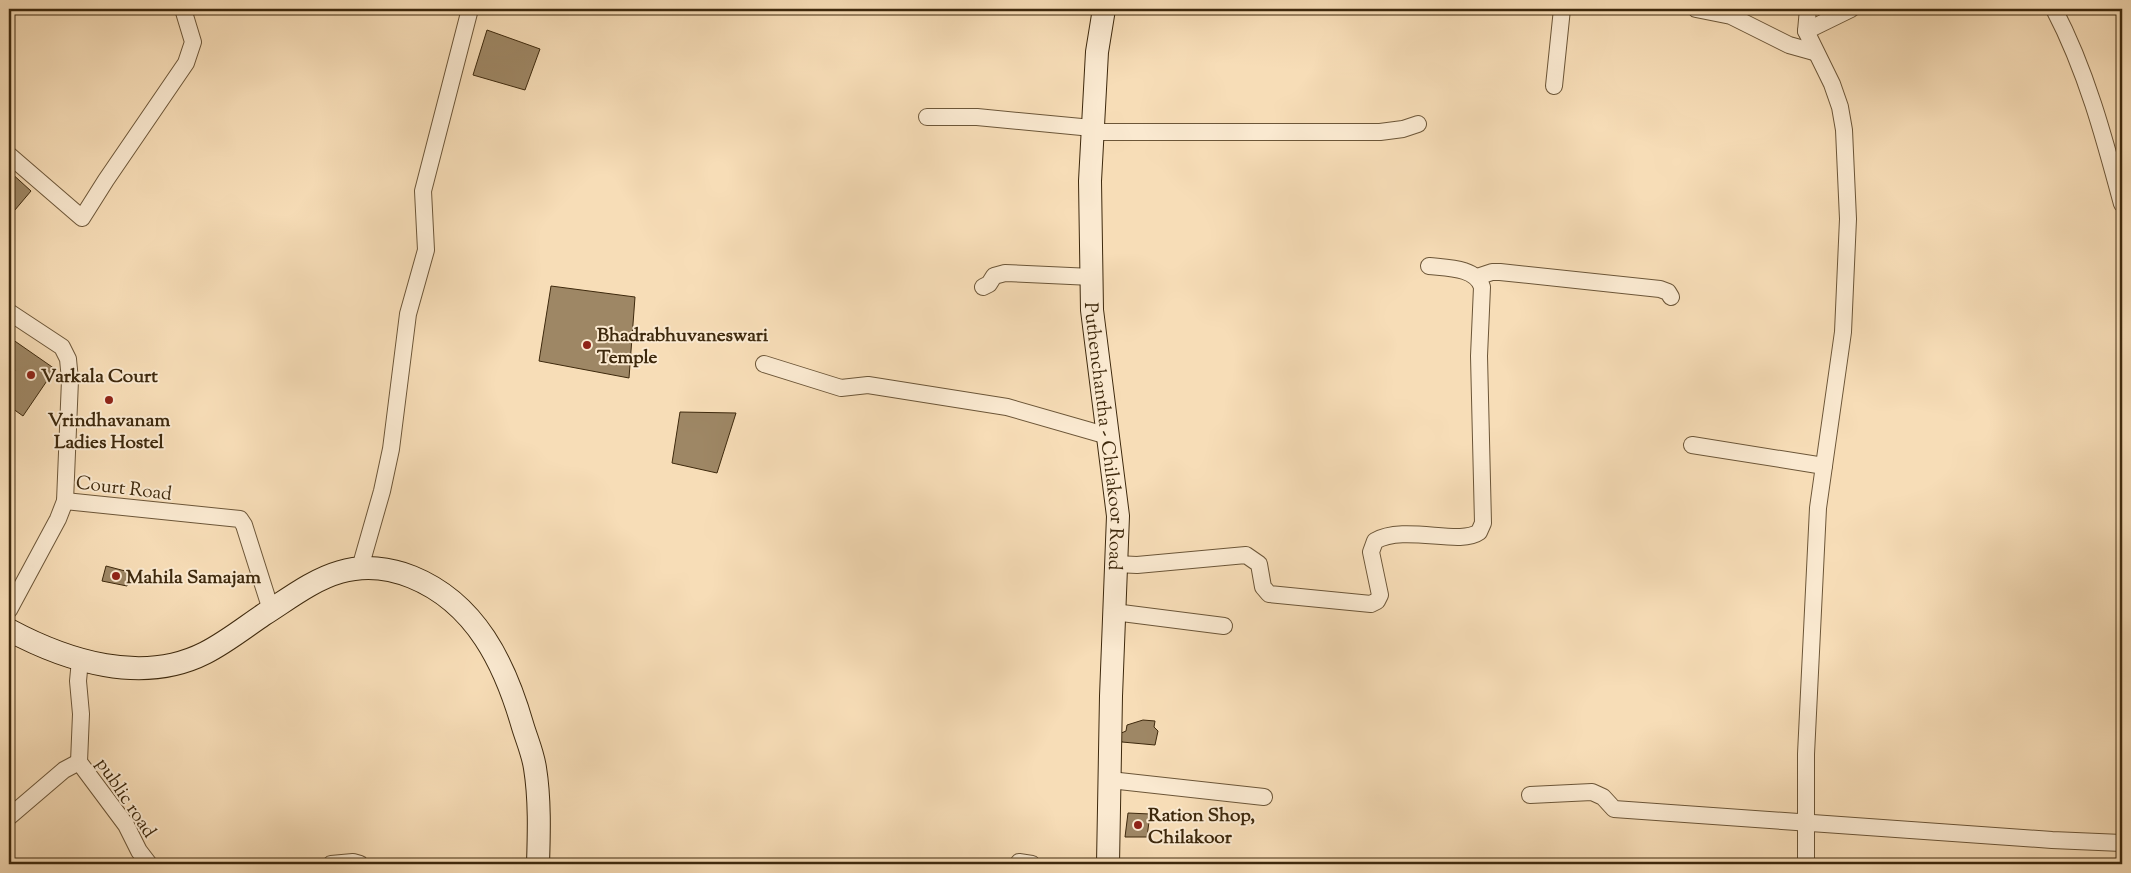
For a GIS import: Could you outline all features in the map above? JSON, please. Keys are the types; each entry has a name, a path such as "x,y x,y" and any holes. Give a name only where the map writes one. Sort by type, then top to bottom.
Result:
{"main road":[{"name":"Puthenchantha - Chilakoor Road","path":"1104,9 1097,52 1090,180 1092,310 1118,516 1108,864"},
{"path":"9,630 28,640 80,660 103,665 144,668 183,661 205,653 320,579 360,568 402,573 439,590 452,599 483,634 503,669 521,717 535,766 539,836 538,864"}],"street":[{"path":"9,154 82,218 186,63 193,42 183,9"},
{"path":"360,568 390,458 408,314 426,250 423,191 470,9"},
{"path":"1554,86 1562,9"},
{"path":"1696,9 1731,16 1789,45 1814,52"},
{"path":"1806,864 1806,754 1818,508 1843,332 1848,218 1844,130 1840,108 1832,84 1814,52 1806,31 1808,9"},
{"path":"1806,31 1851,9"},
{"path":"2054,9 2070,40 2104,136 2122,204"},
{"path":"927,117 977,117 1092,130 1380,132 1403,129 1418,124"},
{"path":"1429,266 1466,272 1477,277 1492,272 1500,272 1660,289 1668,292 1671,297"},
{"path":"983,287 989,284 996,275 1005,273 1092,277"},
{"path":"1116,564 1137,565 1246,555 1259,564 1263,587 1269,594 1373,603 1380,595 1371,552 1375,541 1397,535 1462,537 1479,532 1484,523 1479,356 1482,290 1477,277"},
{"name":"Court Road","path":"9,312 62,347 68,359 70,380 65,501 240,519 244,525 271,610"},
{"path":"764,364 841,388 866,385 1008,407 1108,436"},
{"path":"1692,445 1824,466"},
{"path":"9,610 58,519 65,501"},
{"path":"1114,612 1224,626"},
{"name":"public road","path":"80,660 78,680 81,714 79,762 126,824 139,850 149,864"},
{"path":"9,817 64,770 79,762"},
{"path":"1110,780 1264,797"},
{"path":"1530,795 1592,792 1603,797 1614,809 1806,821 2052,840 2122,843"},
{"path":"331,864 353,862 360,864"}],"building":[{"path":"487,30 540,49 525,90 473,75"},
{"path":"9,171 31,191 9,217"},
{"path":"551,286 635,297 629,378 539,361"},
{"name":"Varkala Court","path":"9,337 55,369 23,416 9,406 9,379 15,370 9,366"},
{"path":"680,412 736,413 717,473 672,463"},
{"name":"Mahila Samajam","path":"106,566 129,572 127,586 102,581"},
{"path":"1143,720 1155,721 1154,727 1158,731 1155,745 1122,742 1119,734 1126,731 1127,725"},
{"name":"Ration Shop, Chilakoor","path":"1128,813 1150,814 1147,837 1125,837"}],"place":[{"name":"Bhadrabhuvaneswari Temple","path":"587,345"},
{"name":"Varkala Court","path":"31,375"},
{"name":"Vrindhavanam Ladies Hostel","path":"109,400"},
{"name":"Mahila Samajam","path":"116,576"},
{"name":"Ration Shop, Chilakoor","path":"1138,825"}]}
